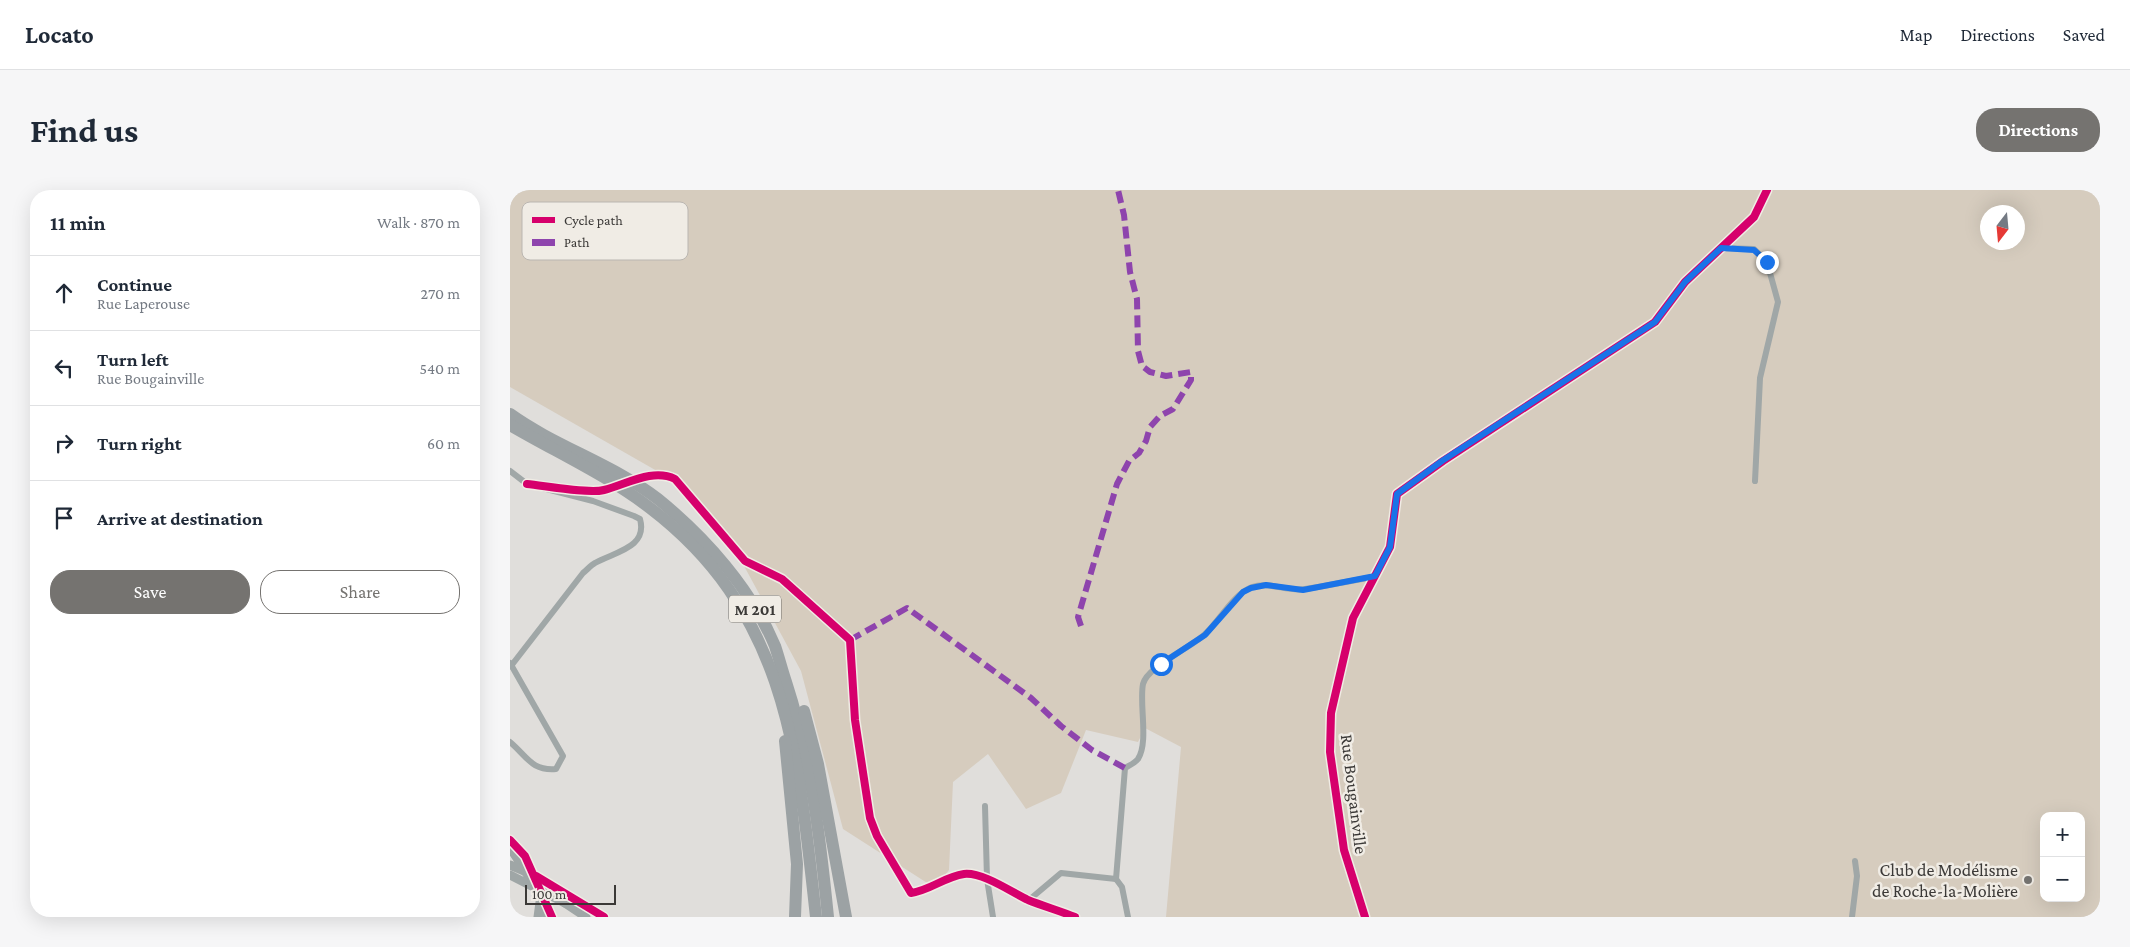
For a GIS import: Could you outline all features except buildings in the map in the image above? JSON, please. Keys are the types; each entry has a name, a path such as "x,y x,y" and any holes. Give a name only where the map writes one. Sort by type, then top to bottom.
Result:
{"highway":[{"name":"M 201","path":"510,414 634,483 657,498 718,557 743,590 775,646 795,710 808,764 818,820 828,917"},
{"name":"M 201","path":"510,425 608,480 650,508 683,536 710,565 741,609 769,663 786,713 798,767 816,917"},
{"path":"741,609 767,670 779,710 785,739 797,864 795,917"},
{"path":"775,646 803,708 811,736 846,917"}],"main road":[{"path":"510,848 520,861 547,917"},
{"path":"510,864 536,876 604,917"},
{"path":"510,875 586,917"},
{"path":"538,917 540,902"}],"street":[{"name":"Rue Bougainville","path":"1365,917 1344,850 1330,752 1330,730 1333,698 1353,618 1390,547 1397,494 1442,461 1655,322 1685,282 1754,217 1767,190"},
{"path":"1721,248 1754,250 1761,256 1767,262 1778,302 1760,378 1755,481"},
{"path":"510,472 527,484 593,501 634,516 640,519 642,527 641,534 636,541 621,552 594,564 583,573 511,664 563,756 561,764 556,769 539,768 529,762 510,742"},
{"path":"643,478 667,475 675,479 745,561 782,579 850,640 855,720 870,818 877,836 911,893 925,891 950,877 967,874 987,879 1029,900 1075,917"},
{"path":"527,484 604,490"},
{"path":"1128,917 1122,887 1116,879 1125,768 1136,762 1140,753 1144,723 1143,686 1146,678 1161,664 1205,635 1243,592 1251,588 1266,585 1303,590 1375,576"},
{"path":"985,806 987,879 993,917"},
{"path":"1852,917 1857,876 1855,861"},
{"path":"1029,900 1061,873 1116,879"}],"shaded area":[{"path":"510,190 2100,190 2100,917 1166,917 1181,747 1145,728 1138,742 1086,730 1061,793 1026,809 988,754 953,782 949,870 935,888 843,829 801,671 737,553 678,483 510,387"}],"marked path":[{"path":"1081,626 1078,617 1117,484 1129,461 1139,453 1146,441 1150,427 1160,416 1173,409 1191,380 1191,372 1166,376 1150,372 1142,366 1138,351 1137,299 1130,272 1124,215 1118,190"},
{"path":"850,640 907,608 1031,698 1061,726 1092,750 1125,768"}],"cycle path":[{"path":"1365,917 1344,850 1330,752 1331,713 1353,618 1390,547 1397,494 1443,461 1655,322 1685,282 1754,217 1767,190"},
{"path":"527,484 597,491 649,476 667,476 675,479 745,561 782,579 850,640 855,720 870,818 877,836 911,893 950,878 972,874 997,883 1028,900 1075,917"},
{"path":"510,840 525,856 552,917"},
{"path":"536,876 604,917"}],"place":[{"name":"Club de Modélisme de Roche-la-Molière","path":"2028,880"}],"route":[{"path":"1161,664 1205,635 1243,592 1251,588 1266,585 1290,590 1303,590 1375,576 1390,547 1397,494 1442,461 1655,322 1685,282 1721,248 1754,250 1767,262"}]}
